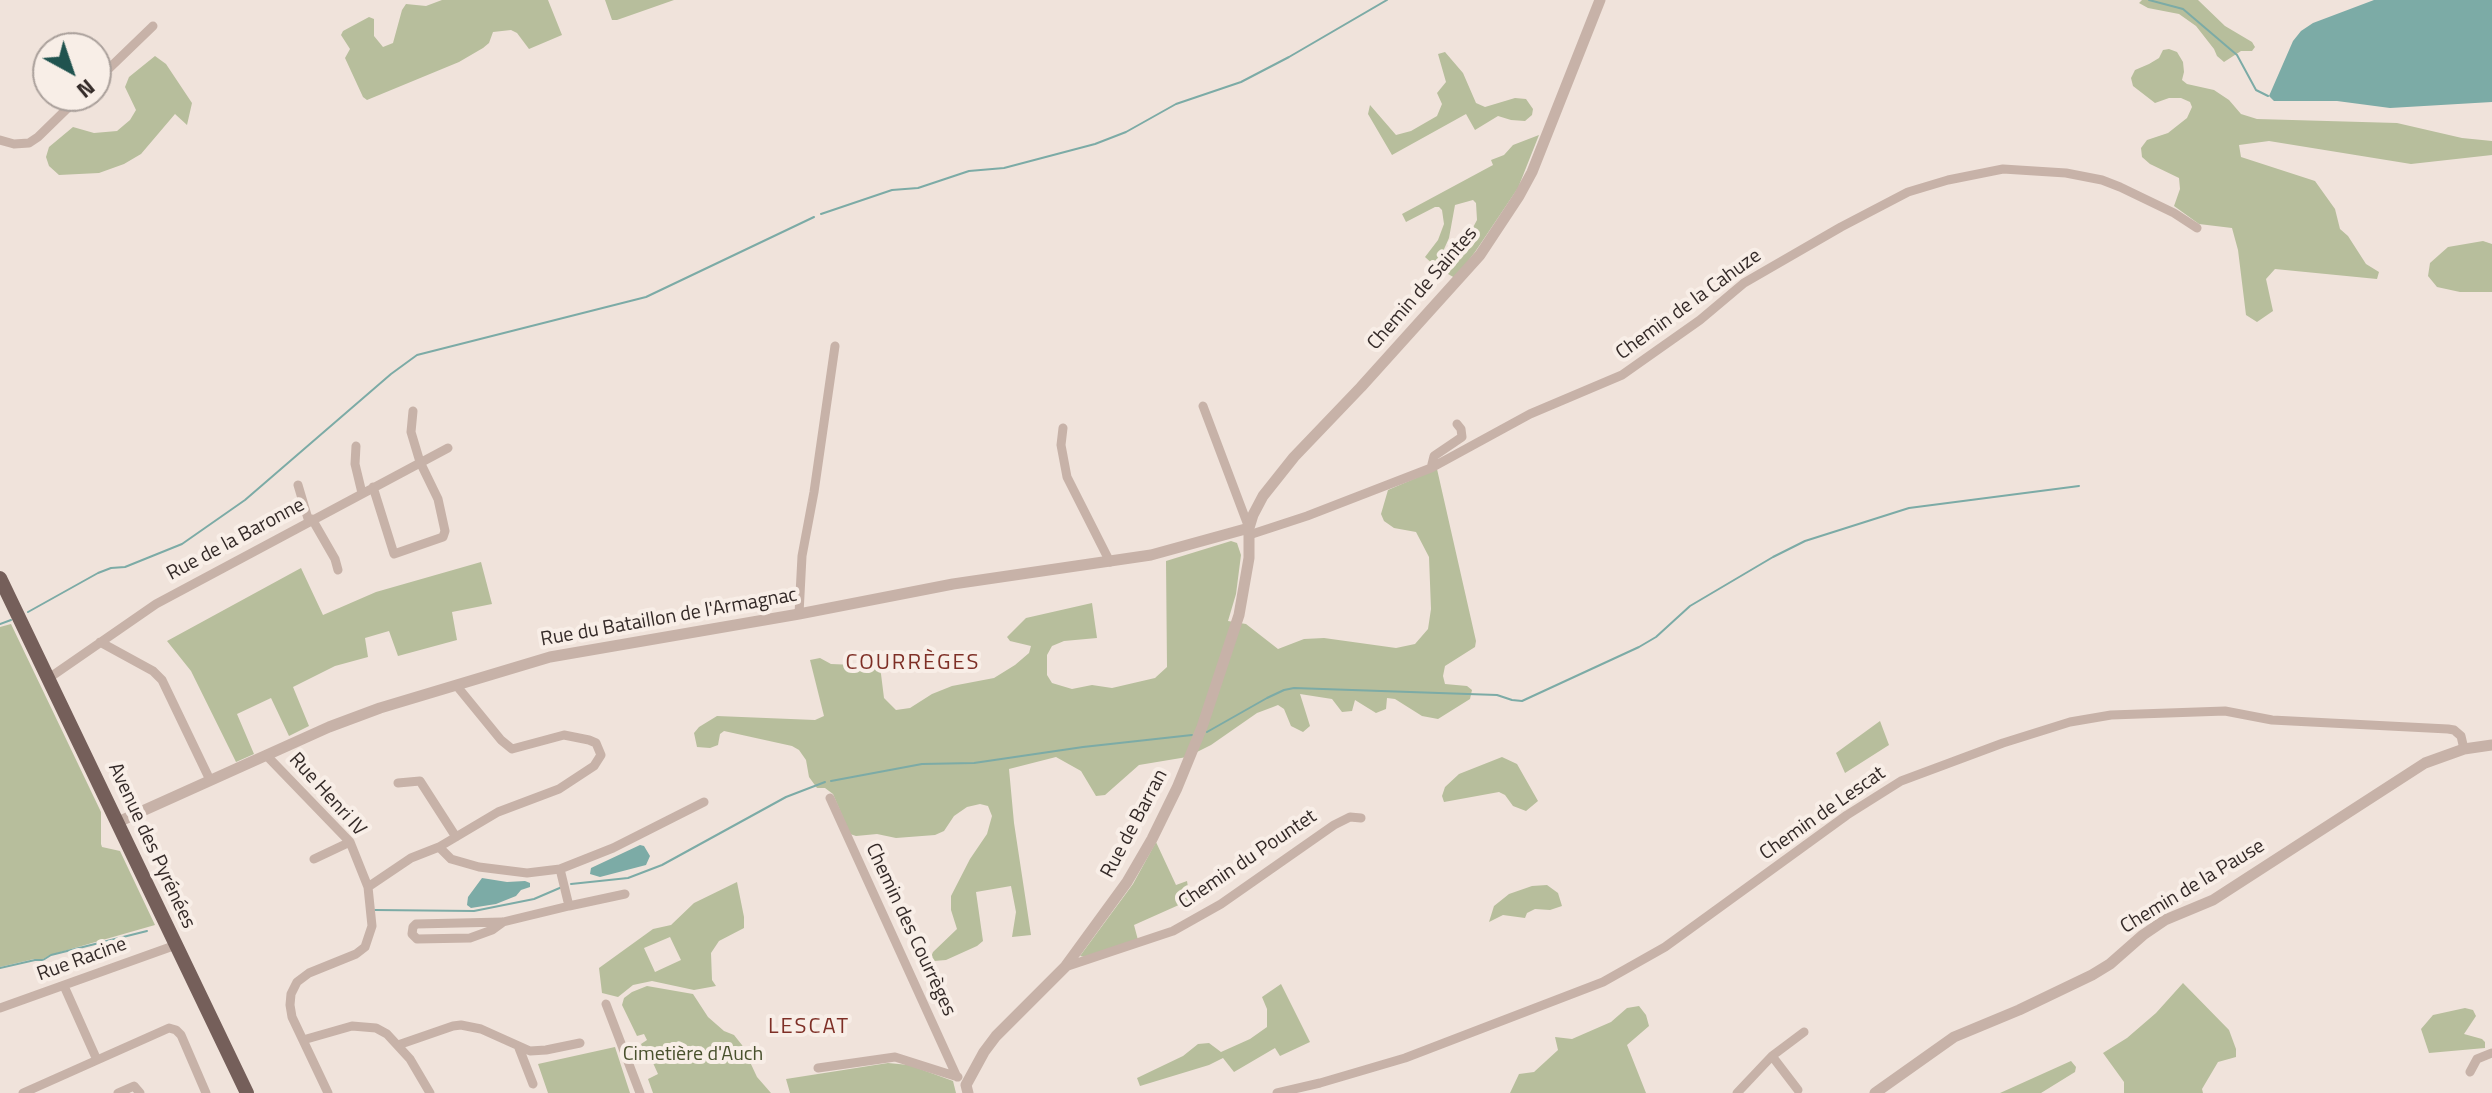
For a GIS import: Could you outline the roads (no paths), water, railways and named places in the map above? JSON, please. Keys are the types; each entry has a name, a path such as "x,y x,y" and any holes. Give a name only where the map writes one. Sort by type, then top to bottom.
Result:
{"main road":[{"name":"Avenue des Pyrénées","path":"0,578 247,1093"}],"street":[{"name":"Chemin de Saintes","path":"1249,531 1253,515 1275,479 1480,255 1519,196 1532,172 1600,0"},
{"path":"112,66 153,26"},
{"path":"0,140 14,144 29,143 64,112"},
{"name":"Chemin de la Cahuze","path":"1249,531 1307,516 1431,468 1530,414 1622,375 1700,320 1744,283 1908,192 2003,169 2066,173 2120,187 2174,213 2197,228"},
{"path":"799,614 802,556 835,346"},
{"path":"1203,406 1249,531"},
{"path":"373,487 394,554 443,537 445,531 438,499 420,462 411,432 413,411"},
{"path":"1431,468 1434,456 1462,437 1457,424"},
{"path":"1063,428 1061,445 1067,477 1110,562"},
{"path":"356,446 355,464 362,493"},
{"name":"Rue de la Baronne","path":"49,678 156,604 448,448"},
{"path":"298,485 310,520 335,559 338,570"},
{"name":"Rue du Bataillon de l'Armagnac","path":"118,822 329,727 380,708 550,657 953,584 1161,553 1249,531"},
{"name":"Rue de Barran","path":"964,1085 996,1036 1065,967 1127,882 1152,839 1202,727 1239,615 1246,587 1249,531"},
{"path":"100,642 153,671 162,680 210,780"},
{"path":"368,887 411,858 439,847 498,812 559,789 594,766 601,755 596,743 564,735 512,749 456,685"},
{"name":"Chemin de Lescat","path":"1277,1093 1405,1058 1603,982 1665,947 1847,815 1901,781 2070,722 2111,715 2225,711 2272,720 2448,729 2461,736 2464,749"},
{"name":"Chemin de la Pause","path":"1875,1093 1954,1037 2092,975 2165,920 2213,900 2425,763 2464,749 2492,745"},
{"name":"Rue Henri IV","path":"266,755 350,842 368,887 372,926 365,947 356,954 309,973 297,982 291,994 292,1017 328,1093"},
{"path":"398,783 420,781 456,837"},
{"name":"Chemin des Courrèges","path":"830,798 964,1085"},
{"path":"439,847 451,859 479,867 527,873 560,869 613,848 704,802"},
{"name":"Chemin du Pountet","path":"1065,967 1173,931 1221,904 1334,825 1350,817 1361,818"},
{"path":"314,859 350,842"},
{"path":"560,869 569,906"},
{"path":"503,922 470,938 417,939 412,934 416,924 503,922 625,894"},
{"name":"Rue Racine","path":"0,1008 176,945"},
{"path":"64,986 97,1060"},
{"path":"606,1004 640,1093"},
{"path":"303,1040 365,1025 387,1034 418,1070 430,1093"},
{"path":"398,1045 461,1025 481,1029 530,1051 580,1043"},
{"path":"23,1093 173,1029 181,1035 206,1093"},
{"path":"1737,1093 1772,1056 1804,1032"},
{"path":"519,1048 533,1084"},
{"path":"2470,1072 2477,1059 2492,1053"},
{"path":"1772,1056 1798,1090"},
{"path":"818,1068 895,1057 964,1085"},
{"path":"118,1093 134,1086 140,1093"}],"water":[{"path":"2374,0 2492,0 2492,102 2390,108 2337,101 2274,101 2269,96 2293,41 2301,31 2313,23"},
{"path":"640,845 650,856 646,865 600,877 590,874 591,868"},
{"path":"482,878 525,881 530,883 530,887 496,904 471,908 467,905 468,897"}],"waterway":[{"path":"821,214 892,190 918,188 969,171 1004,168 1095,144 1126,132 1176,104 1241,82 1387,0"},
{"path":"2149,0 2183,9 2237,55 2256,90 2268,96"},
{"path":"28,612 98,573 125,567 182,544 245,500 417,355 646,297 814,217"},
{"path":"1207,732 1267,698 1294,688 1497,695 1522,701 1639,647 1656,637 1690,606 1805,541 1909,508 2079,486"},
{"path":"0,624 11,620"},
{"path":"831,781 922,764 974,763 1192,735"},
{"path":"571,884 628,878 662,865 786,797 825,782"},
{"path":"375,910 474,911 534,899 562,887"},
{"path":"0,968 43,960 51,955 147,931"}],"district":[{"name":"COURRÈGES","path":"913,664"},
{"name":"LESCAT","path":"809,1028"}],"park label":[{"name":"Cimetière d'Auch","path":"693,1055"}]}
